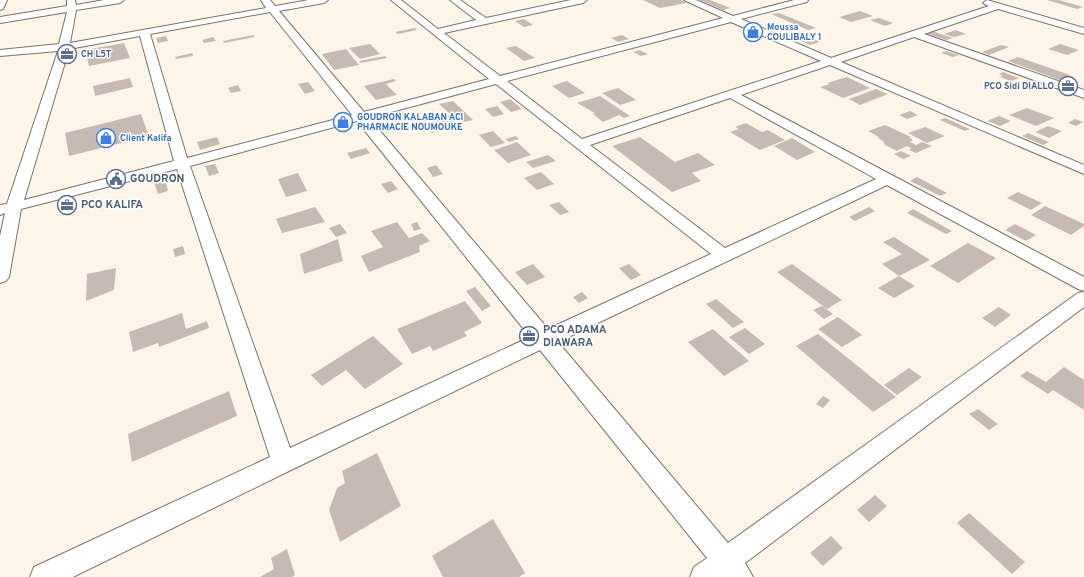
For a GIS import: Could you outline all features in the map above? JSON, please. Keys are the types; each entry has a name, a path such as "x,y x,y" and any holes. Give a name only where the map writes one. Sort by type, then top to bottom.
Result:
{"street":[{"path":"0,7 4,0"},
{"path":"0,20 72,4 120,0"},
{"path":"0,53 64,46 144,32 269,5 324,0"},
{"path":"395,0 724,256"},
{"path":"454,0 485,22"},
{"path":"436,32 485,22 559,2 582,0"},
{"path":"688,0 1084,170"},
{"path":"7,208 182,164 804,0"},
{"path":"979,0 1084,31"},
{"path":"0,277 7,208 64,46 72,4"},
{"path":"269,5 733,569"},
{"path":"580,144 999,6"},
{"path":"144,32 182,164 283,462"},
{"path":"915,34 1081,91"},
{"path":"731,94 1084,285"},
{"path":"44,577 283,462 888,179"},
{"path":"704,577 733,569 1084,298"}],"building":[{"path":"643,0 681,0 687,3 660,8"},
{"path":"699,0 710,0 730,8 723,10"},
{"path":"1047,0 1059,0 1083,7 1077,9"},
{"path":"860,11 873,16 851,22 839,17"},
{"path":"779,13 816,28 808,30 771,14"},
{"path":"879,18 893,23 885,26 870,20"},
{"path":"524,19 533,25 524,27 515,21"},
{"path":"415,28 417,30 398,34 395,32"},
{"path":"956,30 966,34 954,37 944,34"},
{"path":"932,31 953,38 946,40 925,33"},
{"path":"802,34 820,42 810,45 792,37"},
{"path":"253,35 255,37 224,43 223,41"},
{"path":"622,35 629,39 618,42 611,38"},
{"path":"166,36 168,41 158,43 156,38"},
{"path":"213,37 216,41 204,43 202,40"},
{"path":"124,43 130,58 89,66 85,50"},
{"path":"370,44 380,54 360,59 349,48"},
{"path":"1060,44 1079,50 1067,55 1048,49"},
{"path":"1001,45 1009,47 989,55 982,52"},
{"path":"516,46 535,58 524,61 506,48"},
{"path":"346,49 359,65 334,70 322,54"},
{"path":"639,50 648,54 641,56 633,52"},
{"path":"946,51 959,55 953,57 941,53"},
{"path":"192,53 193,56 176,59 175,57"},
{"path":"385,56 387,58 361,63 359,61"},
{"path":"1018,57 1070,75 1060,80 1008,61"},
{"path":"1003,72 1019,78 1011,81 1000,77 1003,76 999,74"},
{"path":"847,77 870,88 843,98 820,87 830,84 827,83"},
{"path":"130,78 133,87 95,96 93,86"},
{"path":"394,79 396,81 386,84 397,95 376,100 364,86"},
{"path":"567,81 585,93 569,98 552,86"},
{"path":"308,82 315,91 305,94 298,84"},
{"path":"238,85 241,91 231,93 228,88"},
{"path":"618,88 636,100 620,105 602,93"},
{"path":"876,89 888,94 860,105 849,99"},
{"path":"600,96 630,116 624,118 619,115 603,122 593,114 595,113 577,103"},
{"path":"510,99 522,109 511,112 500,102"},
{"path":"453,101 473,120 460,123 439,104"},
{"path":"497,106 504,114 493,117 485,109"},
{"path":"1027,108 1054,118 1036,126 1009,115"},
{"path":"910,111 918,115 907,119 899,115"},
{"path":"445,112 459,126 432,133 419,119"},
{"path":"141,114 149,136 69,156 65,133"},
{"path":"999,116 1011,121 1000,126 987,121"},
{"path":"945,118 970,129 965,131 940,120"},
{"path":"1075,119 1083,122 1076,126 1068,123"},
{"path":"746,123 762,132 768,130 785,140 760,150 730,132 739,129 735,127"},
{"path":"885,125 911,137 909,138 912,139 912,141 910,142 916,145 922,142 932,146 916,153 909,150 911,148 907,146 897,151 885,145 883,141 878,138 879,137 868,131"},
{"path":"1048,126 1062,131 1049,138 1035,132"},
{"path":"925,127 945,136 927,143 908,133"},
{"path":"493,131 505,143 491,147 479,135"},
{"path":"1028,133 1049,142 1043,145 1022,136"},
{"path":"516,136 519,139 509,142 505,139"},
{"path":"217,137 220,144 200,150 197,142"},
{"path":"640,137 675,162 698,153 715,165 692,173 701,181 672,192 612,146"},
{"path":"792,138 815,152 797,160 774,146"},
{"path":"517,142 531,155 508,163 494,150"},
{"path":"366,148 370,153 351,159 347,153"},
{"path":"901,151 911,156 903,159 894,154"},
{"path":"548,155 556,161 533,168 526,162"},
{"path":"215,164 219,173 209,176 205,166"},
{"path":"436,165 443,174 433,177 427,168"},
{"path":"541,172 554,184 537,190 524,178"},
{"path":"298,173 307,191 286,197 278,179"},
{"path":"917,177 947,193 940,196 910,181"},
{"path":"165,179 168,191 158,194 154,182"},
{"path":"391,181 398,189 388,193 381,184"},
{"path":"1018,192 1042,203 1031,210 1007,198"},
{"path":"559,202 569,212 560,215 549,205"},
{"path":"1045,206 1084,224 1084,226 1071,235 1031,215"},
{"path":"315,207 325,222 282,233 276,219"},
{"path":"869,207 875,211 855,221 849,217"},
{"path":"913,209 952,231 946,234 907,213"},
{"path":"397,222 409,238 422,233 430,241 419,246 420,252 369,272 361,256 383,247 371,231"},
{"path":"417,222 421,229 414,231 411,224"},
{"path":"340,224 347,233 336,237 329,228"},
{"path":"1015,224 1036,235 1026,241 1005,230"},
{"path":"894,237 930,260 899,276 882,264 902,254 883,242"},
{"path":"338,239 343,261 304,274 300,254"},
{"path":"968,243 996,258 958,283 930,266"},
{"path":"183,246 185,254 175,257 173,249"},
{"path":"533,264 545,277 527,285 515,272"},
{"path":"629,264 641,275 631,280 619,268"},
{"path":"792,264 842,300 827,309 777,272"},
{"path":"116,268 114,290 86,301 87,274"},
{"path":"899,276 915,286 894,298 878,288"},
{"path":"475,287 491,306 482,311 466,291"},
{"path":"582,292 588,298 579,303 573,297"},
{"path":"716,299 744,322 733,328 706,304"},
{"path":"465,301 482,323 464,332 467,336 433,351 430,346 412,354 397,329"},
{"path":"822,306 833,314 824,319 813,310"},
{"path":"999,307 1011,315 995,327 982,318"},
{"path":"182,313 186,329 207,321 209,328 159,347 158,343 133,352 129,332"},
{"path":"838,317 862,335 842,347 818,329"},
{"path":"745,328 765,344 749,354 729,337"},
{"path":"713,329 749,361 724,376 688,342"},
{"path":"818,334 896,397 873,412 796,346"},
{"path":"373,336 403,364 365,389 346,370 322,386 311,375"},
{"path":"1064,367 1084,380 1084,410 1053,390 1048,394 1020,376 1027,371 1046,382"},
{"path":"909,368 922,377 897,395 884,385"},
{"path":"229,391 237,416 132,462 128,434"},
{"path":"823,396 830,400 823,408 816,404"},
{"path":"978,409 998,424 989,430 969,414"},
{"path":"377,453 401,506 340,542 329,510 337,488 345,483 342,471"},
{"path":"875,495 887,506 869,522 857,510"},
{"path":"969,513 1025,562 1012,574 957,523"},
{"path":"493,519 525,573 519,577 443,577 432,556"},
{"path":"831,536 843,548 823,566 810,553"},
{"path":"287,549 295,575 292,577 260,577 274,569 271,558"}],"place":[{"name":"Moussa COULIBALY 1","path":"753,32"},
{"name":"CH L5T","path":"67,54"},
{"name":"PCO Sidi DIALLO","path":"1068,86"},
{"name":"GOUDRON KALABAN ACI PHARMACIE NOUMOUKE","path":"343,122"},
{"name":"Client Kalifa","path":"106,138"},
{"name":"GOUDRON","path":"116,179"},
{"name":"PCO KALIFA","path":"67,205"},
{"name":"PCO ADAMA DIAWARA","path":"529,336"}]}
